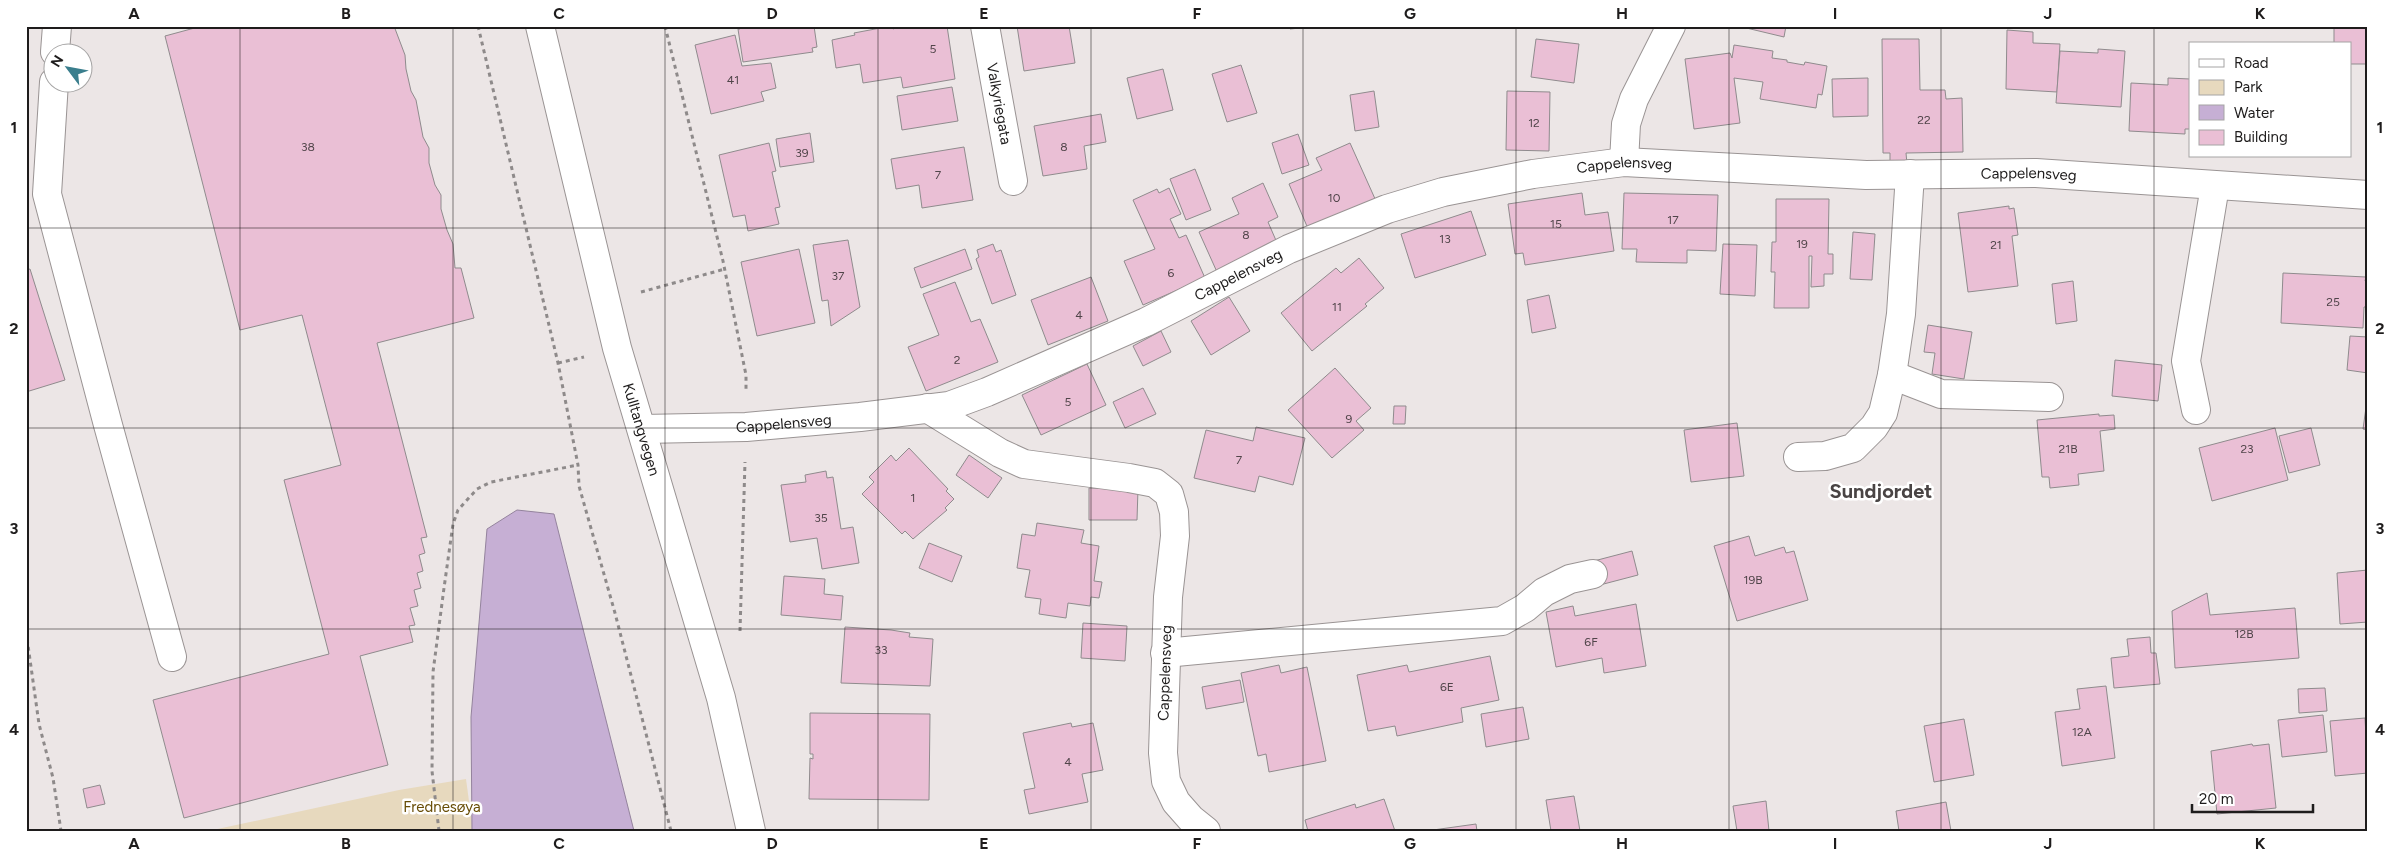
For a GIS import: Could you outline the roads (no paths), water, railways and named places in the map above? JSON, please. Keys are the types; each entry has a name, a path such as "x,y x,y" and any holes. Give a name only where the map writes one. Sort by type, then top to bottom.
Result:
{"street":[{"path":"56,42 57,26"},
{"name":"Kulltangvegen","path":"540,26 617,348 720,698 751,831"},
{"name":"Valkyriegata","path":"985,26 1013,182"},
{"path":"1624,162 1626,124 1634,99 1671,26"},
{"path":"52,92 37,195 105,416 172,657"},
{"name":"Cappelensveg","path":"642,429 746,427 860,417 948,406 987,392 1146,322 1289,249 1387,209 1443,192 1515,178 1624,162 1866,175 2036,173 2368,195"},
{"path":"1798,457 1825,456 1853,448 1874,427 1883,413 1892,375 1901,314 1910,174"},
{"path":"2196,410 2186,360 2215,186"},
{"path":"1892,375 1942,394 2049,397"},
{"name":"Cappelensveg","path":"927,408 1000,453 1024,464 1155,483 1169,494 1174,512 1175,536 1165,653 1163,753 1166,781 1176,802 1191,819 1206,831"},
{"path":"1165,653 1502,621 1525,608 1544,592 1570,579 1593,574"}],"water":[{"path":"517,510 554,514 634,831 472,831 471,717 487,529"}],"district":[{"name":"Sundjordet","path":"1881,491"}],"park label":[{"name":"Frednesøya","path":"442,807"}]}
